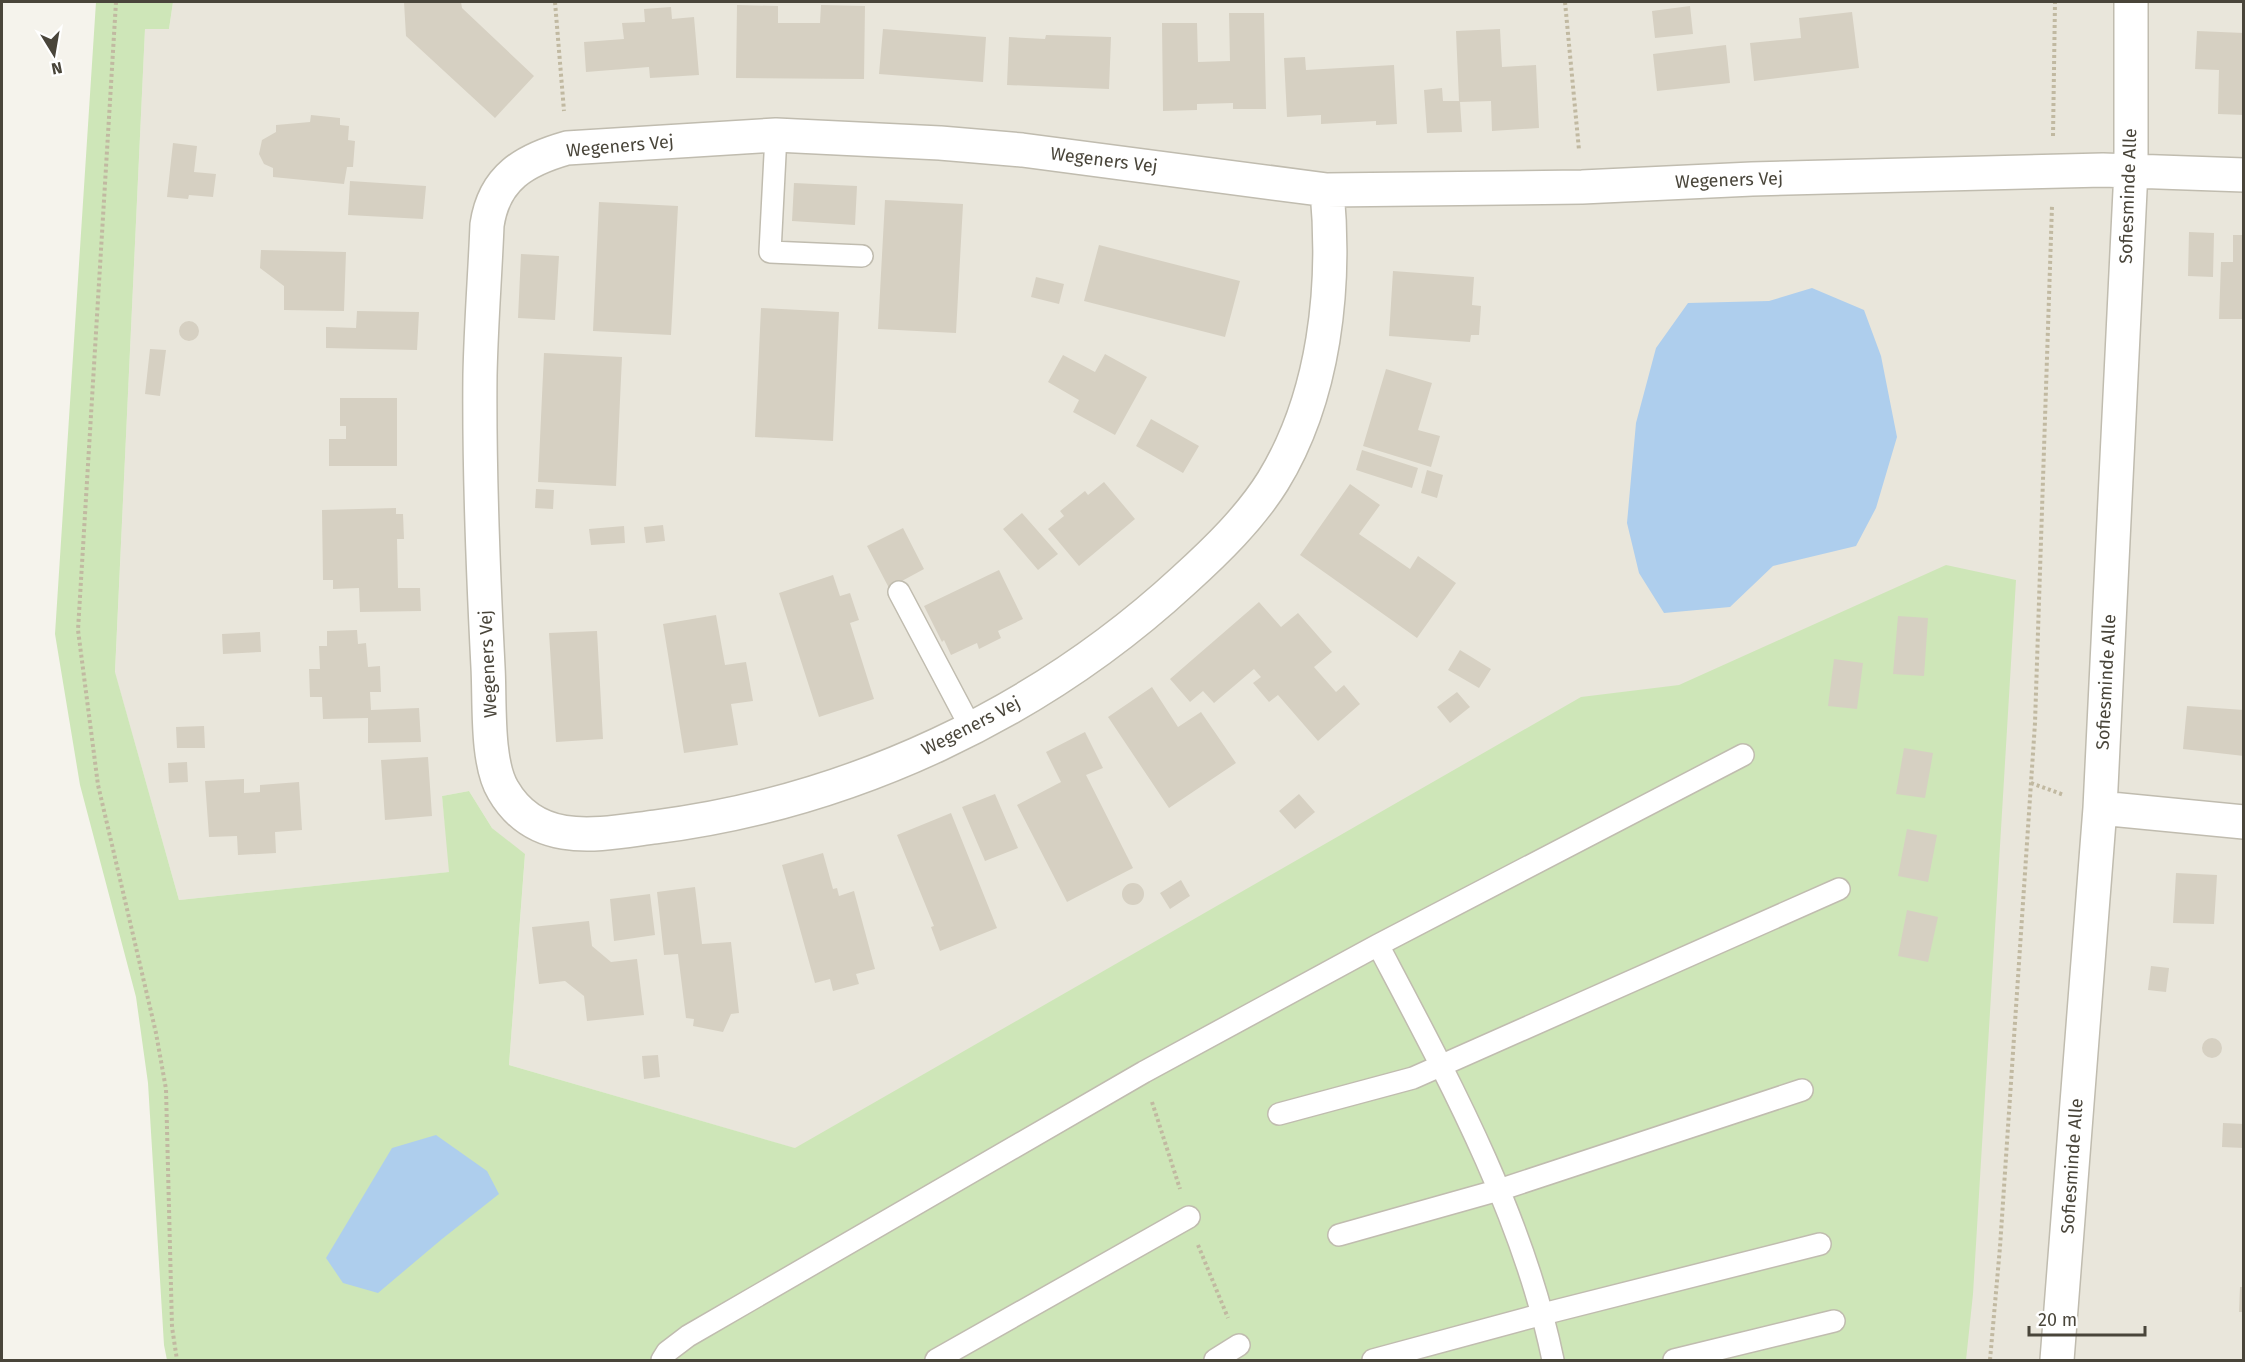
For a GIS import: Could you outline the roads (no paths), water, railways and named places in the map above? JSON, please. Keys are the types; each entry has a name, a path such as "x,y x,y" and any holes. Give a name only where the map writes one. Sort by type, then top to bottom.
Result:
{"street":[{"name":"Sofiesminde Alle","path":"2057,1360 2100,808 2131,170 2131,2"},
{"name":"Wegeners Vej","path":"1327,190 1330,225 1328,304 1319,363 1292,442 1272,482 1239,525 1203,563 1113,640 1000,714 971,728 876,772 754,809 671,825 586,835 570,834 553,830 524,814 502,789 493,756 483,576 480,370 487,225 489,211 495,198 511,175 525,164 543,155 567,148 776,135 940,143 1022,150 1327,190 1582,187 1752,179 2131,170 2244,175"},
{"path":"2100,808 2244,822"}],"lane":[{"path":"776,135 770,252 861,256"},
{"path":"899,592 971,728"},
{"path":"662,1360 667,1352 688,1336 1144,1072 1378,945 1743,754"},
{"path":"1280,1114 1413,1078 1839,889"},
{"path":"1378,945 1441,1065 1499,1190 1543,1314 1553,1360"},
{"path":"1339,1235 1499,1190 1802,1090"},
{"path":"936,1360 1189,1217"},
{"path":"1373,1360 1543,1314 1820,1244"},
{"path":"1674,1360 1834,1321"},
{"path":"1215,1360 1239,1345"}],"water":[{"path":"1812,288 1864,310 1881,356 1897,437 1876,508 1856,546 1773,566 1730,607 1664,613 1639,573 1627,523 1636,423 1656,348 1688,303 1769,301"},
{"path":"436,1135 487,1171 499,1194 378,1293 343,1283 326,1258 392,1148"}]}
